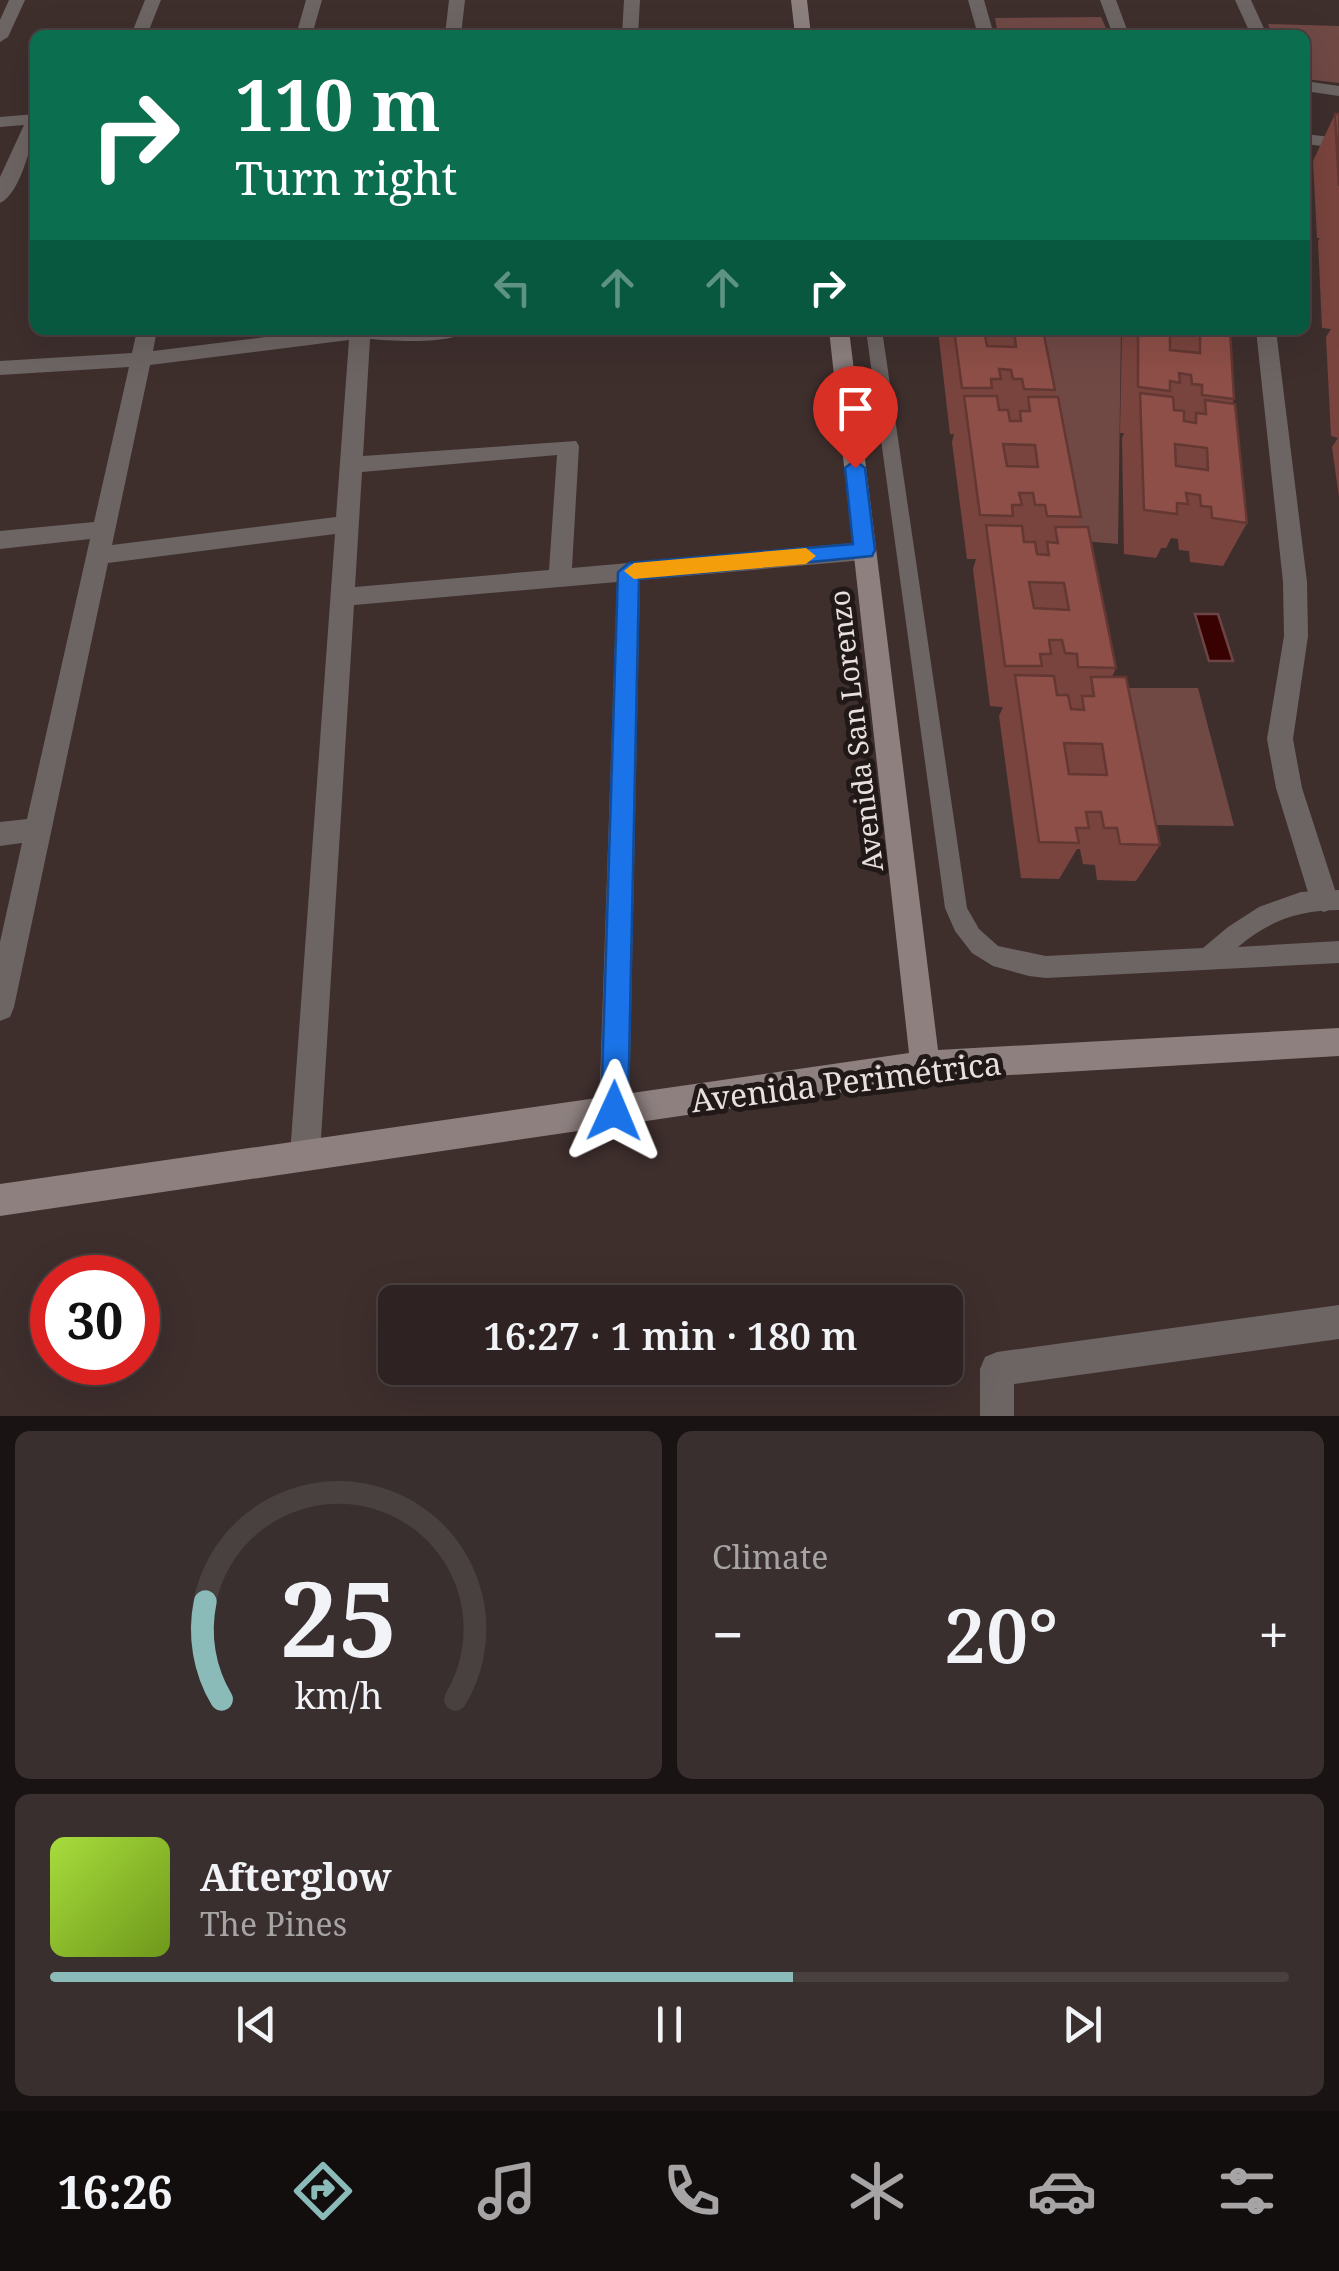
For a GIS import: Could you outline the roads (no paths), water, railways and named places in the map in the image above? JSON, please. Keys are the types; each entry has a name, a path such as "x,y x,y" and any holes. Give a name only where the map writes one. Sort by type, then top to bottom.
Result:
{"street":[{"path":"0,36 18,0"},
{"path":"141,30 153,0"},
{"path":"305,30 314,0"},
{"path":"454,30 458,0"},
{"path":"630,30 632,0"},
{"path":"798,0 802,30"},
{"path":"976,0 985,30"},
{"path":"1108,0 1119,30"},
{"path":"1243,0 1258,30"},
{"path":"1310,87 1339,91"},
{"path":"0,122 30,119"},
{"path":"0,197 30,130"},
{"path":"1310,139 1339,143"},
{"path":"0,1007 147,335"},
{"path":"0,368 142,359 313,335"},
{"path":"305,1156 360,335"},
{"name":"Avenida San Lorenzo","path":"840,335 925,1065"},
{"path":"1267,335 1295,582 1296,636 1280,739 1289,788 1332,900"},
{"path":"351,464 568,446 560,577"},
{"path":"99,554 347,524"},
{"path":"0,540 105,529"},
{"path":"342,597 864,550"},
{"path":"614,1111 629,572"},
{"path":"0,834 39,830"},
{"name":"Avenida Perimétrica","path":"0,1200 925,1065 1339,1042"},
{"path":"997,1416 997,1370 1339,1322"}],"lane":[{"path":"875,335 956,908 966,932 986,953 1012,964 1046,967 1339,952"},
{"path":"1208,959 1239,928 1274,909 1332,900"}]}
